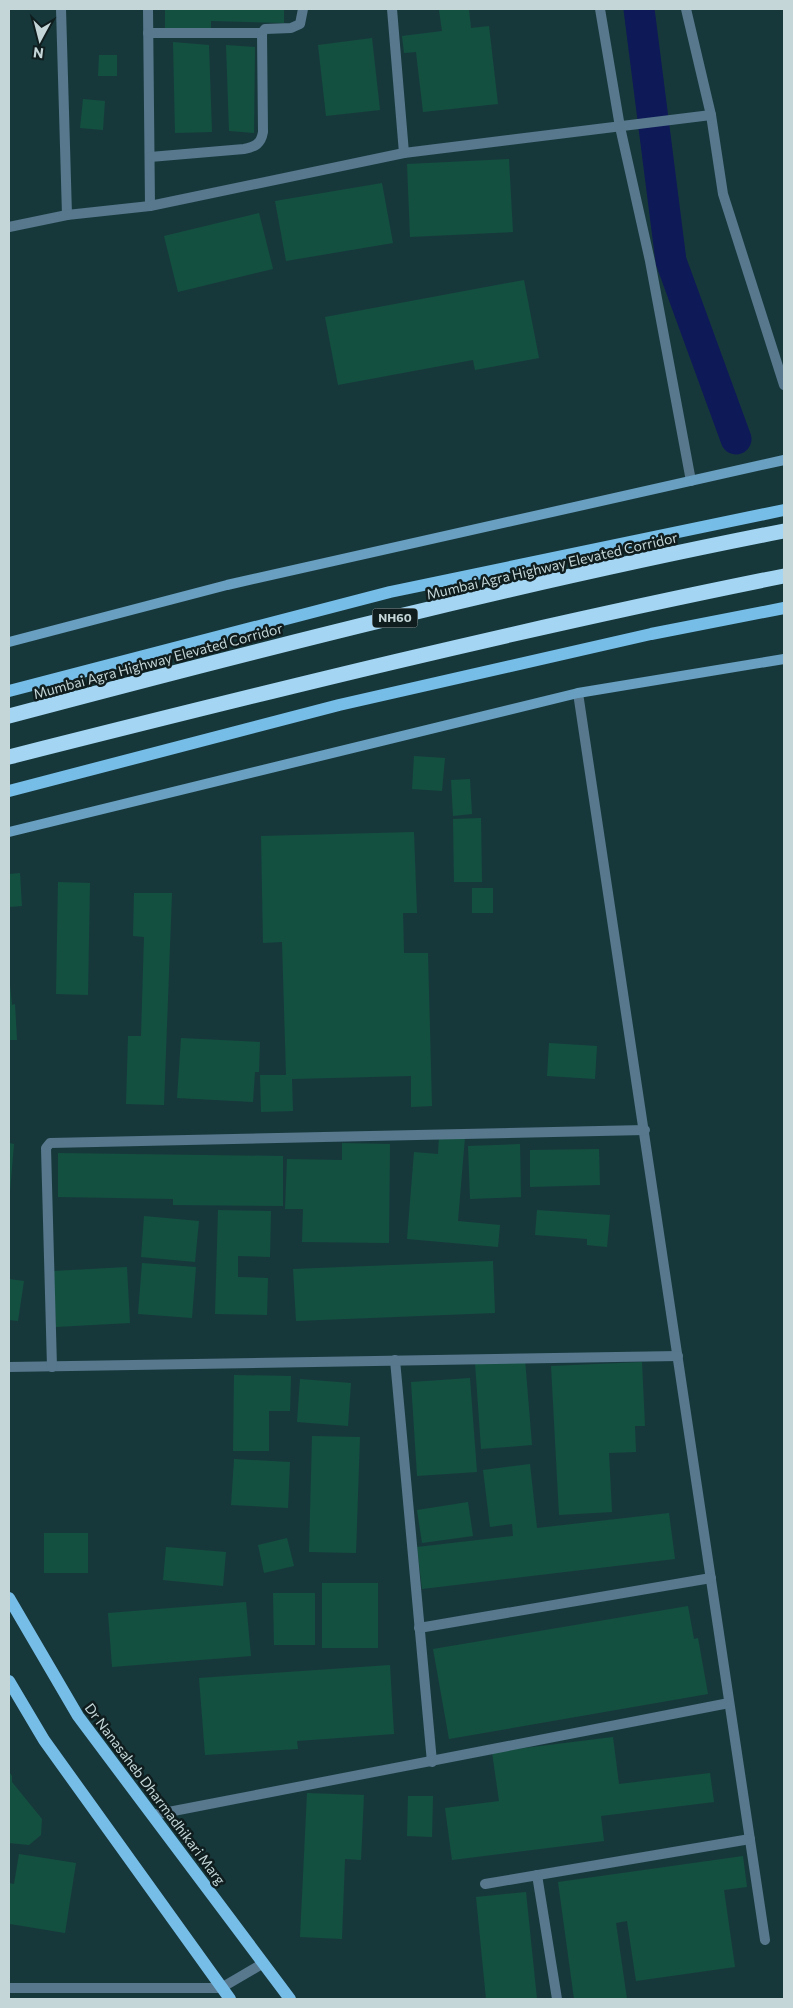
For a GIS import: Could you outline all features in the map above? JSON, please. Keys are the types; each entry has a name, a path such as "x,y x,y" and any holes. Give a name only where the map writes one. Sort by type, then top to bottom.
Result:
{"highway":[{"name":"Mumbai Agra Highway Elevated Corridor","path":"9,716 224,659 580,574 784,531"},
{"path":"9,757 336,674 638,606 784,576"}],"main road":[{"path":"9,691 390,592 784,510"},
{"path":"9,791 338,705 650,634 784,608"},
{"name":"Dr Nanasaheb Dharmadhikari Marg","path":"9,1598 78,1716 290,1999"},
{"path":"9,1681 44,1740 230,1999"}],"street":[{"path":"61,9 68,215"},
{"path":"148,9 150,206"},
{"path":"150,157 244,150 255,146 262,140 262,33 264,29 291,28 300,24 303,9"},
{"path":"392,9 404,154"},
{"path":"600,9 691,481"},
{"path":"686,9 711,115 723,194 784,385"},
{"path":"148,33 262,33"},
{"path":"9,228 68,215 150,206 404,154 711,115"},
{"path":"9,642 227,585 784,460"},
{"path":"9,832 578,693 784,659"},
{"path":"578,693 765,1940"},
{"path":"52,1367 46,1148 50,1143 645,1130"},
{"path":"9,1367 678,1356"},
{"path":"395,1360 432,1762"},
{"path":"419,1628 711,1578"},
{"path":"153,1814 432,1762 729,1703"},
{"path":"485,1884 750,1839"},
{"path":"537,1875 557,1999"},
{"path":"9,1988 221,1988 262,1964"}],"building":[{"path":"165,9 284,9 284,23 211,21 211,29 165,28"},
{"path":"469,9 471,28 489,26 498,104 423,112 416,52 404,53 402,36 442,31 439,10"},
{"path":"372,38 380,110 326,116 318,45"},
{"path":"173,42 209,45 212,132 175,133"},
{"path":"226,45 255,47 254,133 229,131"},
{"path":"99,55 117,55 117,76 98,76"},
{"path":"83,99 105,101 103,130 80,128"},
{"path":"509,159 513,232 410,237 407,164"},
{"path":"382,183 393,243 286,261 275,201"},
{"path":"259,213 273,269 178,292 164,236"},
{"path":"524,280 539,358 475,370 473,360 338,385 325,317"},
{"path":"414,756 445,758 442,791 412,789"},
{"path":"470,779 472,814 453,816 451,780"},
{"path":"481,818 482,882 454,882 453,819"},
{"path":"414,832 417,913 403,913 404,953 428,953 432,1106 411,1107 411,1076 292,1079 293,1111 261,1112 260,1075 286,1075 282,942 263,943 261,836"},
{"path":"20,873 22,906 9,907 9,874"},
{"path":"58,882 90,883 88,995 56,994"},
{"path":"472,888 493,888 493,913 472,913"},
{"path":"134,893 172,893 164,1105 126,1104 128,1036 141,1036 144,937 133,936"},
{"path":"9,975 12,1005 15,1004 17,1040 9,1040"},
{"path":"181,1038 260,1042 259,1072 255,1072 253,1102 177,1098"},
{"path":"549,1043 597,1046 595,1079 547,1076"},
{"path":"439,1135 465,1137 458,1221 500,1225 498,1247 407,1239 414,1152 438,1154"},
{"path":"9,1143 14,1144 10,1192 9,1192"},
{"path":"342,1143 390,1144 389,1243 302,1242 303,1209 285,1209 287,1159 342,1160"},
{"path":"520,1144 521,1197 470,1199 468,1146"},
{"path":"599,1149 600,1185 530,1187 530,1150"},
{"path":"58,1153 283,1156 283,1206 173,1205 173,1199 58,1197"},
{"path":"218,1210 271,1211 270,1257 238,1256 238,1277 268,1278 267,1315 215,1314"},
{"path":"537,1210 610,1215 607,1247 587,1245 587,1239 535,1235"},
{"path":"144,1216 199,1221 195,1262 141,1257"},
{"path":"493,1261 495,1313 296,1321 293,1269"},
{"path":"142,1263 196,1267 192,1318 138,1314"},
{"path":"127,1267 130,1323 56,1327 53,1271"},
{"path":"9,1279 24,1281 18,1321 9,1320"},
{"path":"525,1359 532,1445 481,1449 475,1363"},
{"path":"642,1362 645,1426 635,1426 636,1452 609,1453 612,1512 559,1515 551,1366"},
{"path":"234,1375 291,1376 290,1411 269,1411 269,1451 233,1451"},
{"path":"470,1378 477,1472 417,1476 411,1382"},
{"path":"300,1379 351,1383 348,1426 297,1422"},
{"path":"312,1436 360,1437 356,1553 309,1552"},
{"path":"234,1459 290,1462 288,1508 231,1505"},
{"path":"530,1464 537,1528 669,1513 675,1559 422,1589 417,1547 513,1536 512,1524 490,1527 483,1470"},
{"path":"468,1502 473,1536 422,1543 417,1510"},
{"path":"44,1533 88,1533 88,1573 44,1573"},
{"path":"287,1538 294,1566 264,1573 258,1545"},
{"path":"166,1547 226,1552 223,1586 163,1580"},
{"path":"322,1583 378,1583 378,1648 322,1648"},
{"path":"273,1593 315,1593 315,1645 274,1645"},
{"path":"246,1602 251,1656 112,1667 108,1613"},
{"path":"688,1606 694,1639 698,1638 708,1694 449,1739 433,1649"},
{"path":"390,1665 394,1734 297,1741 298,1749 205,1755 199,1678"},
{"path":"613,1737 619,1784 710,1773 714,1802 601,1816 604,1841 452,1860 445,1808 499,1801 492,1752"},
{"path":"9,1772 12,1776 12,1782 42,1819 41,1835 29,1845 9,1843"},
{"path":"307,1793 364,1795 361,1860 345,1859 342,1939 300,1937"},
{"path":"408,1796 433,1796 432,1837 407,1836"},
{"path":"19,1854 76,1863 65,1933 10,1924 9,1928 9,1883 14,1884"},
{"path":"743,1856 747,1887 724,1890 735,1967 636,1981 627,1921 616,1923 627,1999 574,1999 558,1882"},
{"path":"526,1892 537,1999 486,1999 476,1897"}],"waterway":[{"path":"639,9 671,261 736,439"}]}
